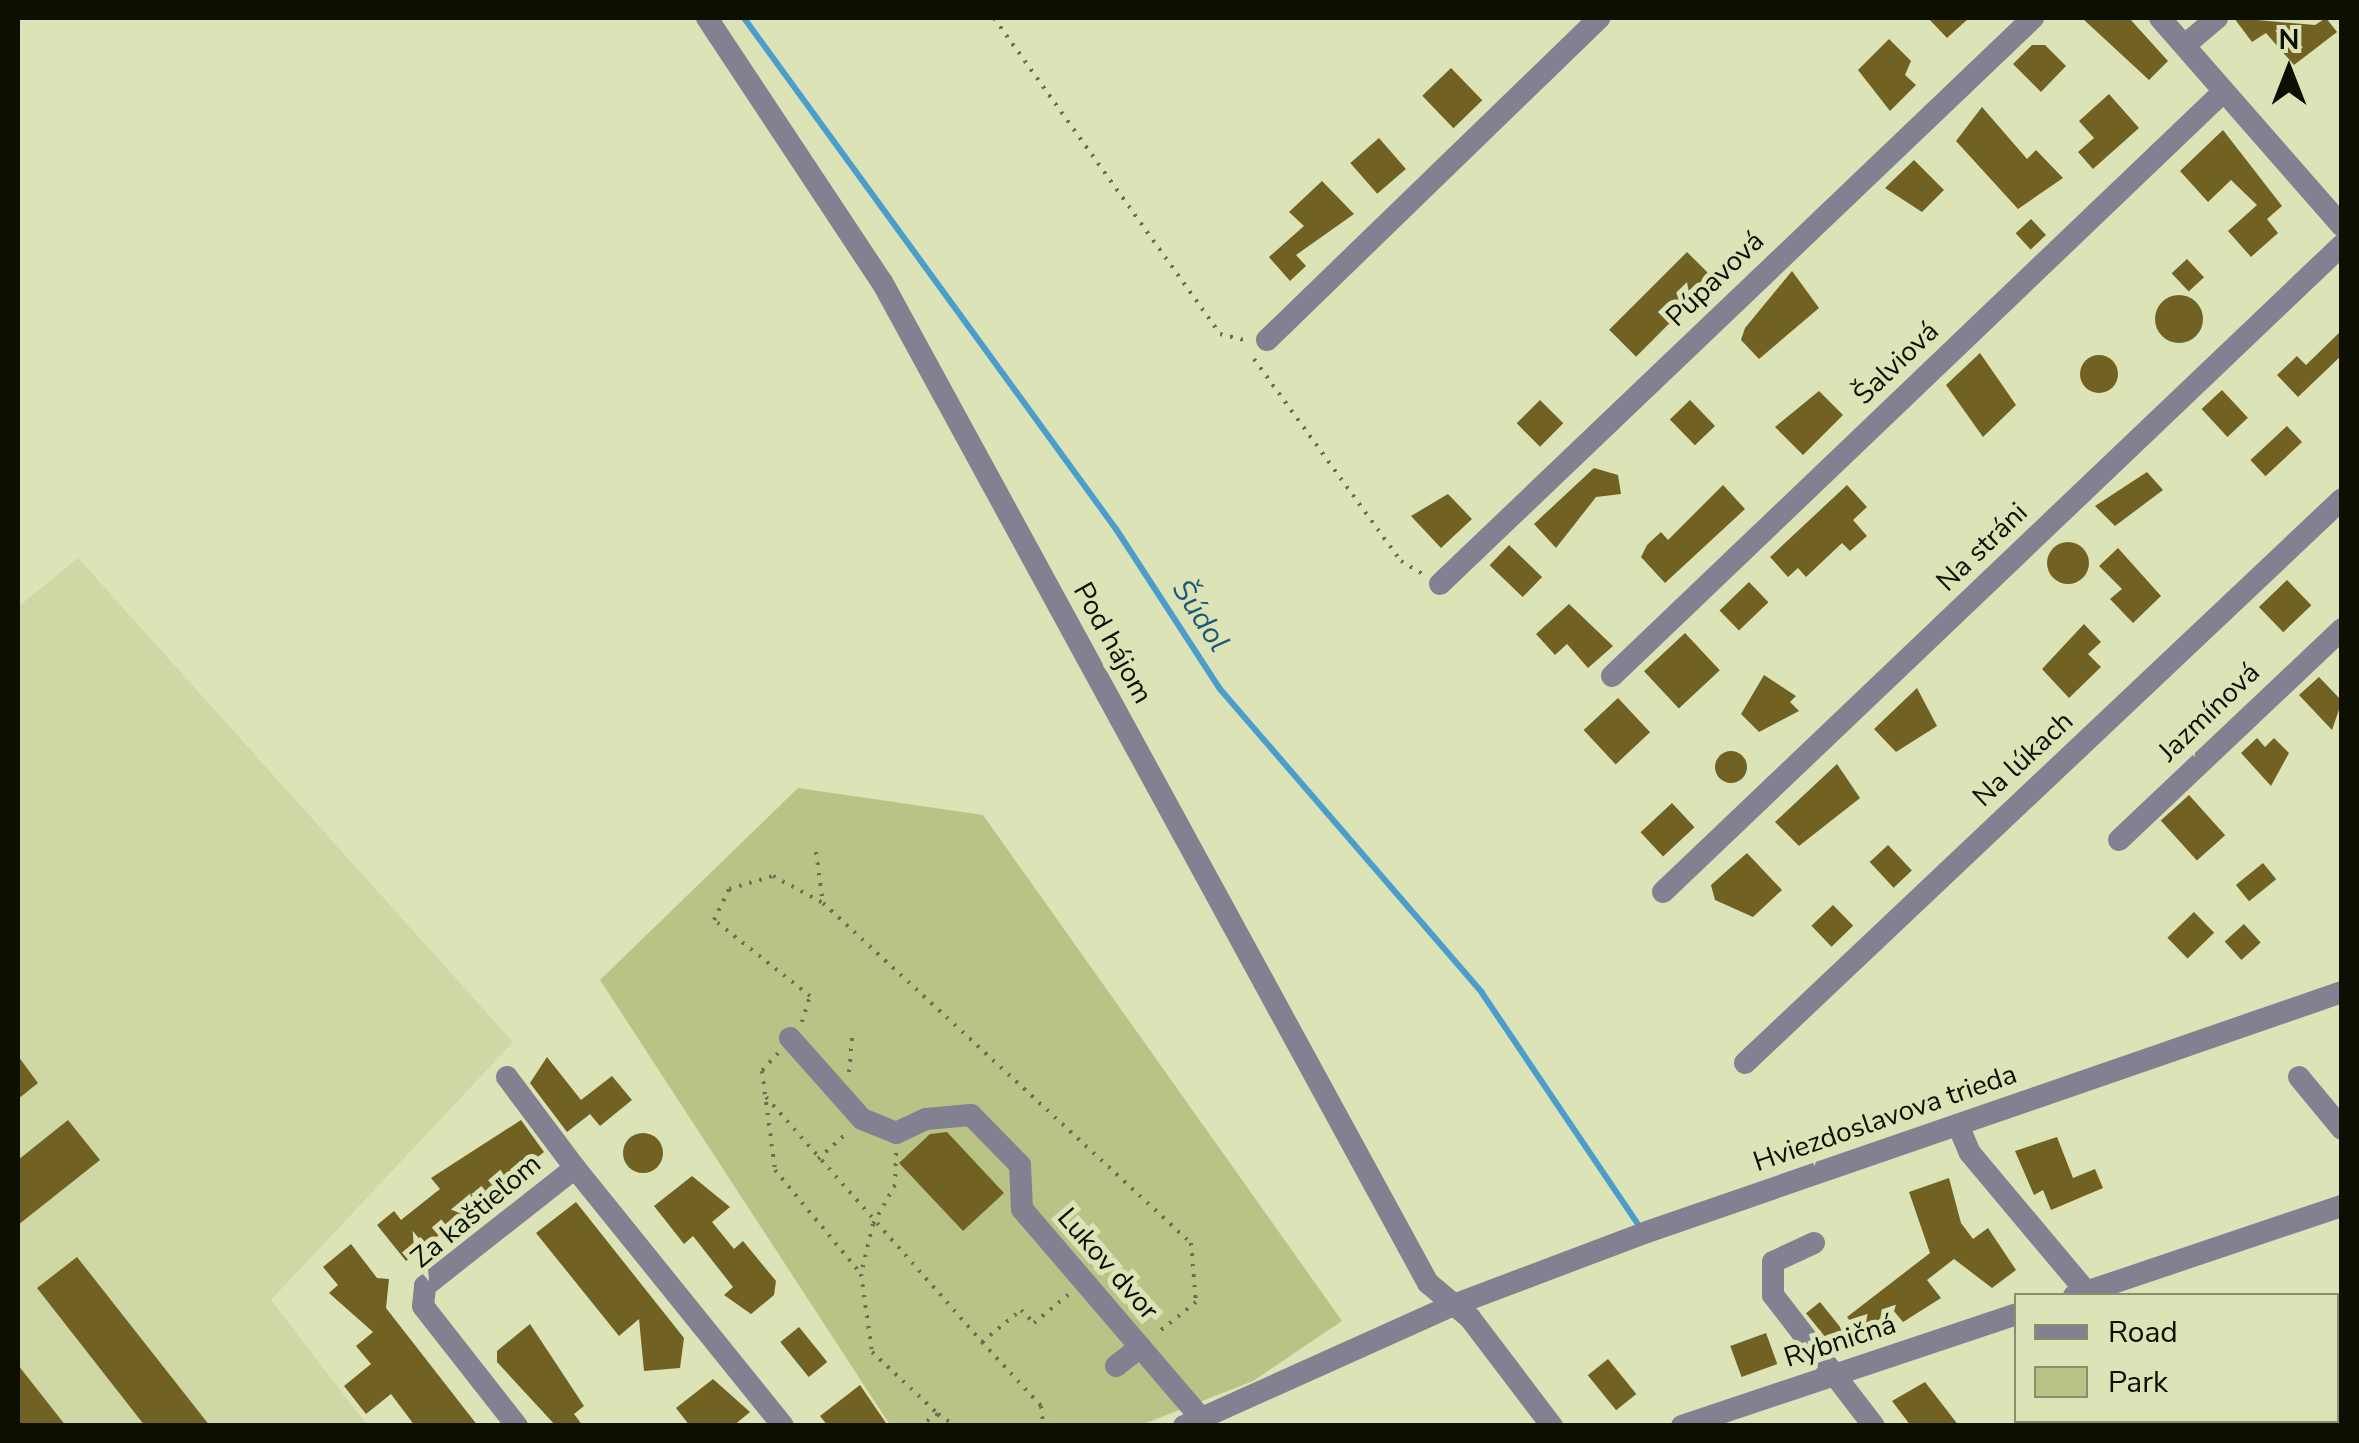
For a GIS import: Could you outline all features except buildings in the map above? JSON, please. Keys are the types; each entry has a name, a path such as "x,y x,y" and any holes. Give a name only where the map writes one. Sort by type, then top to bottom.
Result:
{"street":[{"name":"Pod hájom","path":"707,18 882,282 1428,1283 1552,1426"},
{"path":"1267,340 1599,18"},
{"name":"Púpavová","path":"1440,584 2032,18"},
{"path":"2160,18 2342,226"},
{"path":"2186,45 2217,18"},
{"name":"Šalviová","path":"1612,676 2222,93"},
{"name":"Na stráni","path":"1663,892 2342,245"},
{"name":"Na lúkach","path":"1746,1064 2342,499"},
{"name":"Jazmínová","path":"2120,840 2342,629"},
{"name":"Hviezdoslavova trieda","path":"1193,1422 1451,1306 2342,992"},
{"path":"790,1038 854,1110 896,1134"},
{"path":"507,1077 576,1168"},
{"path":"2300,1077 2342,1129"},
{"name":"Lukov dvor","path":"896,1134 926,1118 971,1115 1020,1165 1022,1210 1140,1347 1193,1422"},
{"path":"1958,1125 1970,1153 2082,1293"},
{"name":"Za kaštieľom","path":"517,1426 423,1306 425,1286 576,1168 783,1426"},
{"path":"2086,1293 2342,1206"},
{"path":"1814,1243 1773,1262 1770,1277 1787,1320 1874,1426"},
{"name":"Rybničná","path":"1682,1426 2014,1315"},
{"path":"1116,1366 1140,1347"}],"path":[{"path":"994,18 1220,334 1249,342 1297,424 1401,561 1440,584"},
{"path":"816,852 823,903"},
{"path":"862,1274 775,1170 762,1071 790,1038 810,996 714,920 718,899 774,876 823,903 1191,1243 1196,1302 1140,1347"},
{"path":"818,1159 854,1110 852,1034"},
{"path":"766,1096 873,1224 1042,1406 1043,1426"},
{"path":"896,1134 895,1186 873,1224 862,1274 872,1352 956,1426"},
{"path":"982,1342 1021,1310 1034,1323 1084,1281"},
{"path":"919,1426 938,1414"},
{"path":"933,1426 938,1414"}],"shaded area":[{"path":"78,558 513,1042 271,1300 367,1425 18,1426 18,607"}],"green space":[{"path":"798,788 983,815 1342,1321 1253,1381 1141,1425 890,1425 600,980"}],"waterway":[{"name":"Šúdol","path":"744,18 1116,529 1220,689 1482,993 1637,1223"}]}
